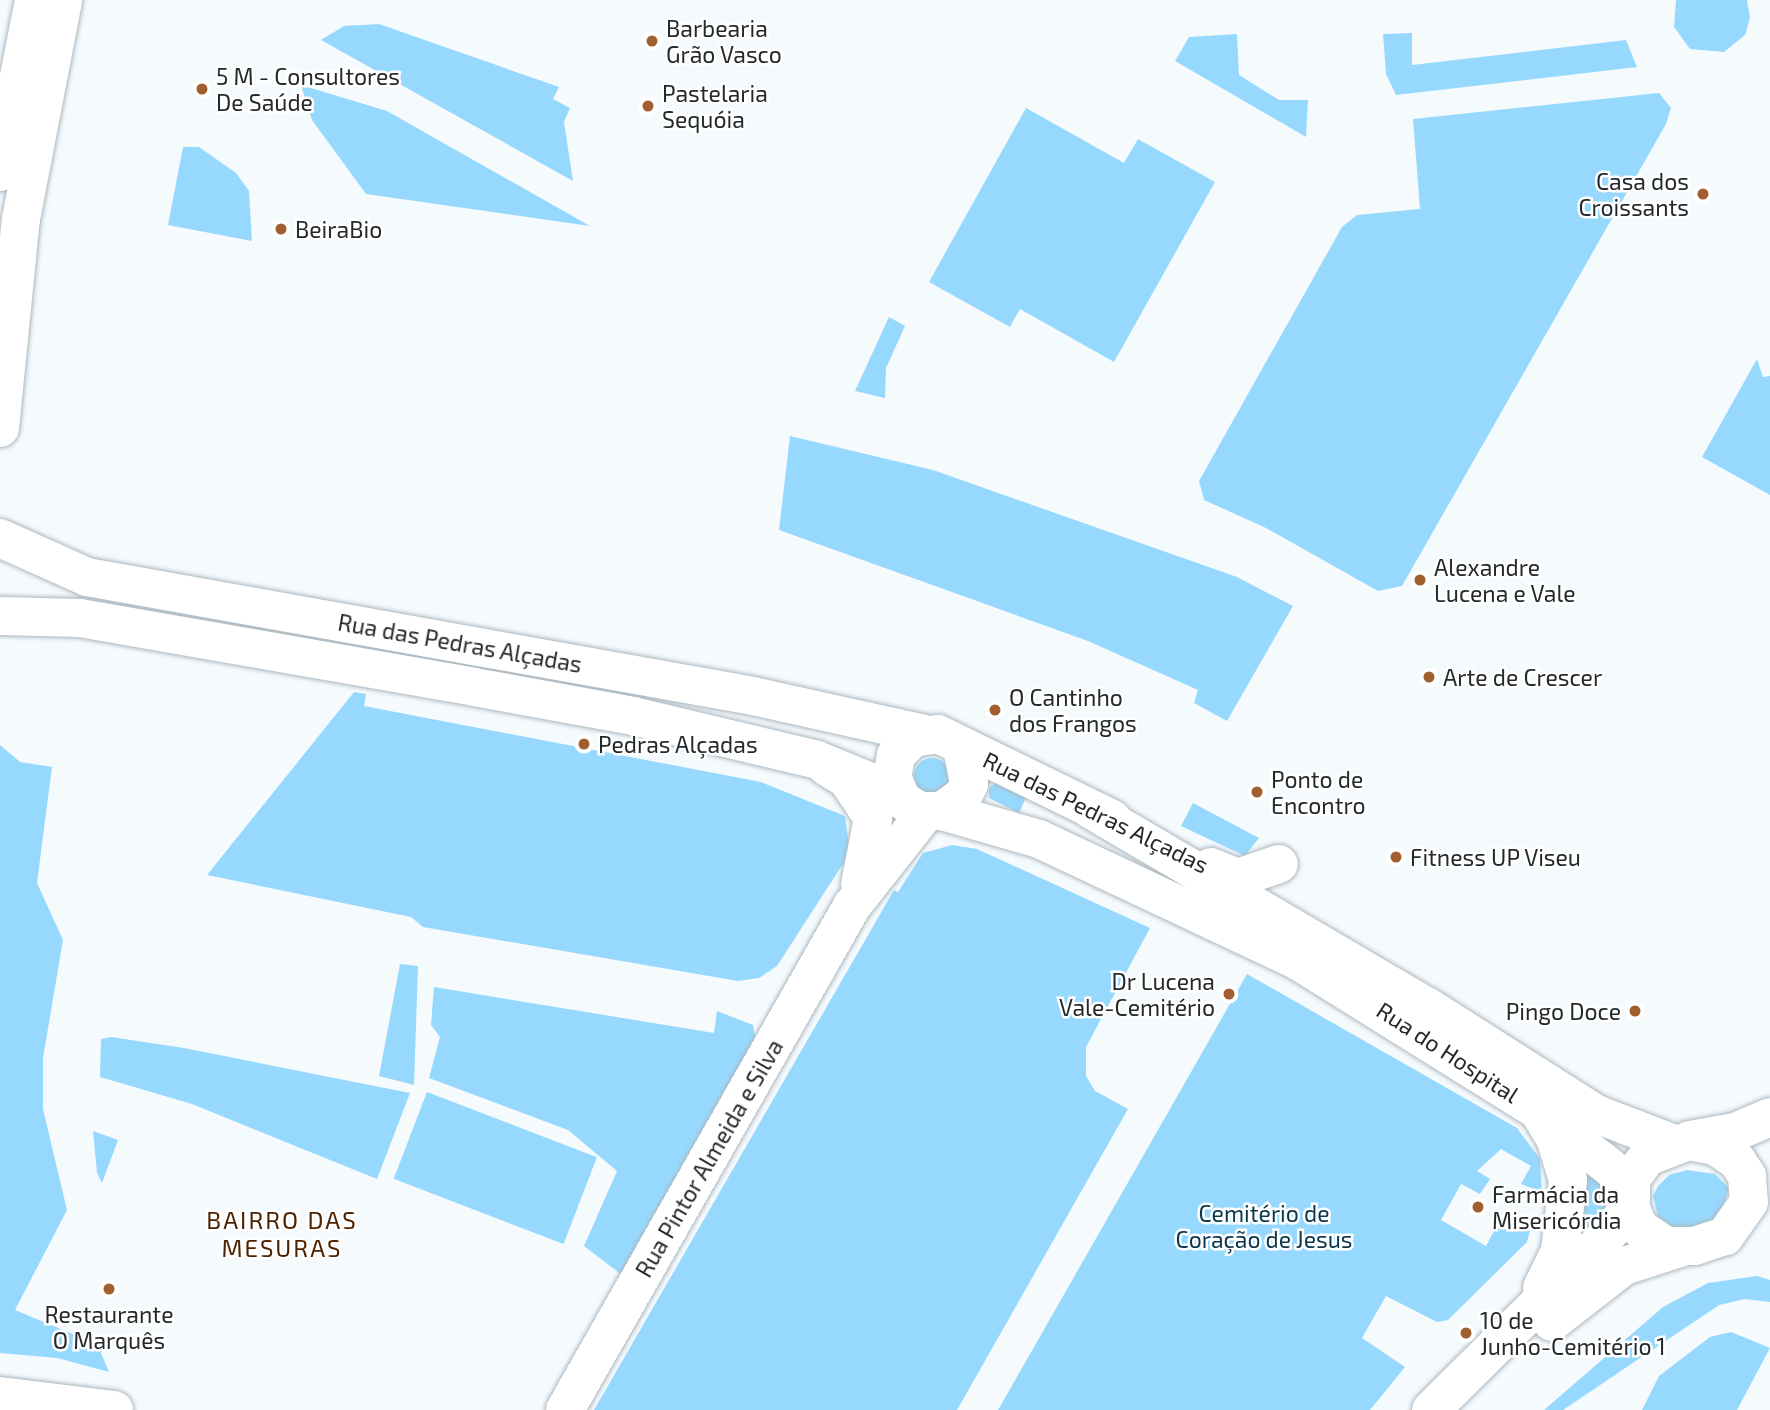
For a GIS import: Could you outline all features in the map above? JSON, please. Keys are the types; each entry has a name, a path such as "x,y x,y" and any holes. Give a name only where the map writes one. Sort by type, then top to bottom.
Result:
{"main road":[{"path":"0,172 34,0"},
{"path":"0,428 21,219 64,0"},
{"name":"Rua das Pedras Alçadas","path":"0,538 87,577 753,696 950,738 962,747 1230,877 1251,877 1279,864"},
{"path":"0,546 0,564"},
{"name":"Rua das Pedras Alçadas","path":"0,616 80,618 461,685 633,716 817,760 910,796 1040,839 1251,940"},
{"path":"868,858 910,796 904,745 925,734"},
{"name":"Rua das Pedras Alçadas","path":"910,796 963,796 969,784 962,747"},
{"name":"Rua Pintor Almeida e Silva","path":"817,760 847,779 868,803 874,830 852,906"},
{"name":"Rua Pintor Almeida e Silva","path":"565,1410 852,906 910,796"},
{"name":"Rua do Hospital","path":"1090,809 1414,998 1596,1114 1681,1142"},
{"name":"Rua do Hospital","path":"1279,864 1283,904 1402,982 1414,998"},
{"name":"Rua do Hospital","path":"1251,940 1348,989 1536,1109 1630,1191"},
{"path":"1523,1316 1560,1251 1568,1205 1563,1158 1536,1109"},
{"path":"1431,1410 1619,1223 1640,1163 1681,1142 1725,1135 1770,1117"},
{"path":"1681,1142 1715,1146 1742,1168 1749,1194 1738,1225"},
{"path":"1464,1410 1547,1326 1608,1275 1638,1258 1713,1242 1738,1225 1770,1174"},
{"path":"1630,1191 1639,1228 1651,1239 1680,1248"},
{"path":"0,1396 114,1410"}],"green space":[{"path":"1676,0 1747,0 1750,18 1745,35 1724,52 1690,49 1674,27"},
{"path":"379,24 559,87 553,99 570,108 564,122 573,181 321,40 344,26"},
{"path":"1412,33 1412,65 1626,40 1637,67 1396,95 1386,74 1383,34"},
{"path":"1237,34 1239,75 1279,100 1308,100 1306,137 1175,61 1189,37"},
{"path":"301,85 387,111 590,226 366,194 312,120"},
{"path":"1659,93 1671,108 1666,124 1402,586 1378,591 1266,528 1204,500 1199,481 1342,227 1357,215 1420,209 1413,119"},
{"path":"1026,108 1124,163 1138,139 1215,182 1114,362 1020,309 1010,327 929,282"},
{"path":"183,147 199,147 236,173 249,191 252,241 168,225"},
{"path":"889,317 905,326 886,368 885,398 855,391"},
{"path":"1757,359 1763,377 1770,376 1770,495 1702,457"},
{"path":"790,436 933,470 1237,577 1293,606 1227,721 1194,703 1198,690 1088,641 779,530"},
{"path":"354,692 366,694 364,706 761,782 845,816 850,853 777,966 759,978 738,981 423,927 411,917 207,875"},
{"path":"0,745 20,762 52,767 37,883 63,940 43,1058 43,1109 67,1210 15,1310 104,1347 101,1353 109,1372 57,1358 0,1353"},
{"path":"932,758 945,763 950,776 945,789 932,794 919,789 914,776 919,763"},
{"path":"999,780 1028,793 1019,813 989,798 989,788"},
{"path":"1193,803 1259,838 1245,856 1181,826"},
{"path":"952,845 977,849 1150,928 1086,1047 1086,1076 1095,1091 1128,1109 957,1410 594,1410 894,890 898,892 923,853"},
{"path":"400,964 418,966 414,1085 379,1076"},
{"name":"Cemitério de Coração de Jesus","path":"1247,974 1517,1128 1540,1159 1542,1192 1521,1184 1531,1166 1501,1149 1477,1171 1490,1179 1480,1194 1461,1184 1441,1220 1486,1246 1496,1227 1509,1230 1523,1218 1533,1218 1527,1242 1448,1320 1437,1322 1386,1296 1362,1338 1405,1367 1370,1410 998,1410"},
{"path":"434,987 714,1033 717,1011 753,1025 756,1040 622,1275 584,1246 617,1171 568,1130 429,1078 440,1037 431,1025"},
{"path":"111,1037 184,1048 410,1093 377,1179 192,1104 100,1077 101,1039"},
{"path":"427,1092 597,1157 564,1244 394,1179"},
{"path":"93,1131 118,1140 102,1183 97,1173"},
{"path":"1576,1159 1603,1183 1612,1201 1578,1243 1585,1204"},
{"path":"1687,1170 1715,1174 1729,1188 1718,1224 1677,1229 1658,1217 1653,1196 1658,1186 1669,1175"},
{"path":"1757,1276 1770,1280 1770,1302 1745,1299 1719,1305 1563,1410 1544,1410 1663,1307 1708,1283"},
{"path":"1731,1332 1770,1348 1737,1410 1642,1410 1659,1376 1710,1337"}],"place":[{"name":"Barbearia Grão Vasco","path":"652,41"},
{"name":"5 M - Consultores De Saúde","path":"202,89"},
{"name":"Pastelaria Sequóia","path":"648,106"},
{"name":"Casa dos Croissants","path":"1703,194"},
{"name":"BeiraBio","path":"281,229"},
{"name":"Alexandre Lucena e Vale","path":"1420,580"},
{"name":"Arte de Crescer","path":"1429,677"},
{"name":"O Cantinho dos Frangos","path":"995,710"},
{"name":"Pedras Alçadas","path":"584,744"},
{"name":"Ponto de Encontro","path":"1257,792"},
{"name":"Fitness UP Viseu","path":"1396,857"},
{"name":"Dr Lucena Vale-Cemitério","path":"1229,994"},
{"name":"Pingo Doce","path":"1635,1011"},
{"name":"Farmácia da Misericórdia","path":"1478,1207"},
{"name":"Restaurante O Marquês","path":"109,1289"},
{"name":"10 de Junho-Cemitério 1","path":"1466,1333"}],"district":[{"name":"BAIRRO DAS MESURAS","path":"282,1234"}]}
